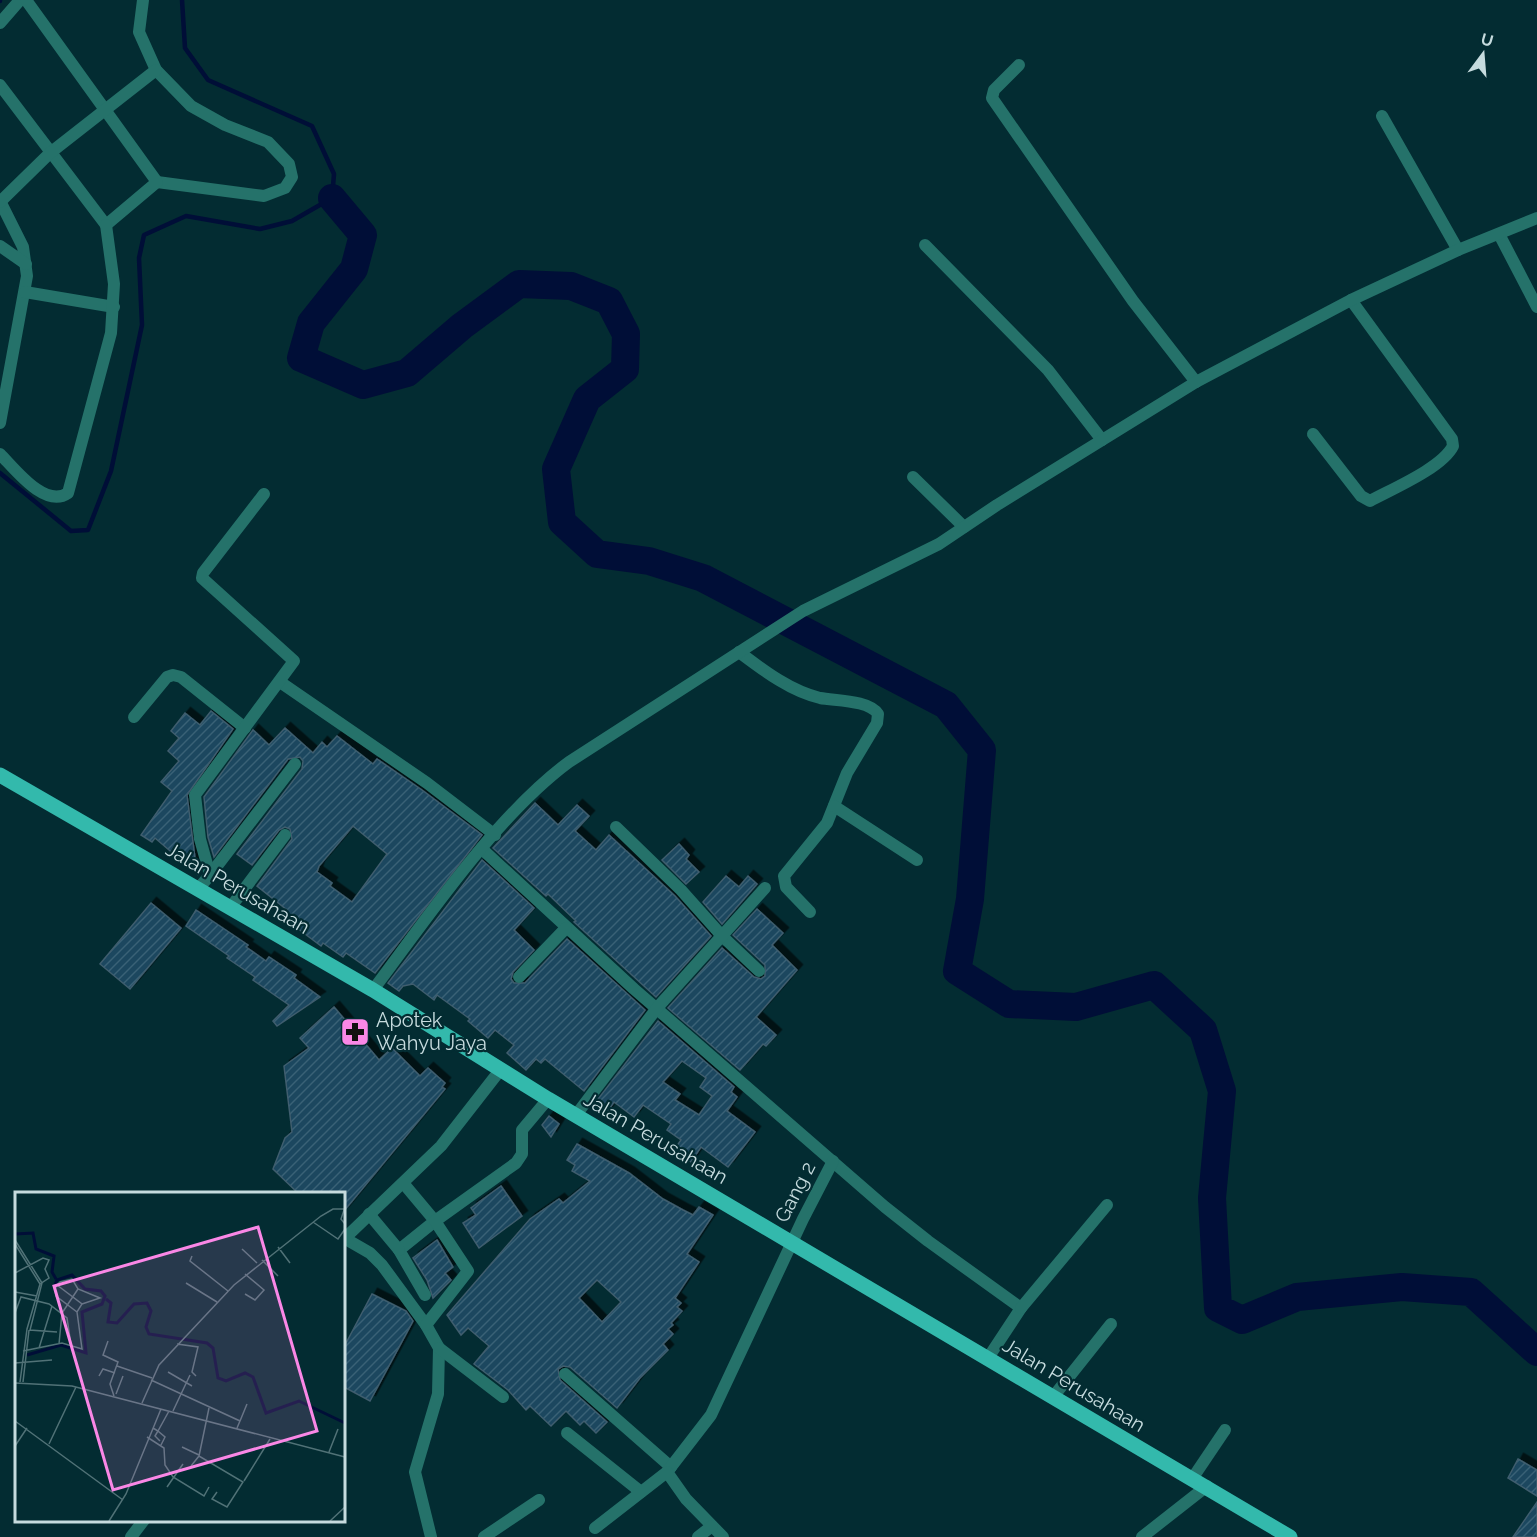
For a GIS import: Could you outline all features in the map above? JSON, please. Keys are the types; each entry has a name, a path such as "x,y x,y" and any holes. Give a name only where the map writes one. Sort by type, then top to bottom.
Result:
{"main road":[{"name":"Jalan Perusahaan","path":"0,775 374,990 548,1099 1290,1537"}],"street":[{"path":"0,23 20,0"},
{"path":"26,0 157,182 264,196 285,188 292,177 289,164 268,142 225,125 191,106 156,70 139,32 143,0"},
{"path":"1019,65 994,90 993,98 1133,301 1196,382"},
{"path":"0,423 25,292 26,264 18,234 0,201 50,153 107,111 156,70"},
{"path":"0,85 106,225 114,307 111,333 68,493 54,497 44,494 0,454"},
{"path":"1382,116 1458,250"},
{"path":"106,225 157,182"},
{"path":"374,990 495,835 556,771 803,611 912,558 1196,382 1351,300 1458,250 1537,218"},
{"path":"1498,234 1537,307"},
{"path":"925,245 1048,370 1102,440"},
{"path":"0,246 26,264"},
{"path":"25,292 114,307"},
{"path":"1313,434 1361,496 1370,501 1431,466 1453,446 1452,439 1351,300"},
{"path":"913,477 963,527"},
{"path":"210,875 200,839 194,798 280,682 293,660 202,578 202,573 264,494"},
{"path":"739,652 795,689 818,698 872,707 878,714 877,723 847,773 824,828 784,876 786,887 810,912"},
{"path":"134,717 167,677 173,675 181,677 244,728"},
{"path":"280,682 445,796 495,835"},
{"path":"198,889 295,764"},
{"path":"834,806 917,860"},
{"path":"616,827 759,971"},
{"path":"230,908 285,835"},
{"path":"483,850 566,928 833,1161 928,1241 1021,1308"},
{"path":"576,1115 657,1008 765,888"},
{"path":"519,977 566,928"},
{"path":"345,1238 404,1184 441,1146 501,1069"},
{"path":"399,1250 516,1163 522,1154 522,1130 548,1099"},
{"name":"Gang 2","path":"595,1528 669,1469 711,1415 792,1241 833,1161"},
{"path":"404,1184 435,1221 468,1270 426,1325"},
{"path":"988,1358 1021,1308 1107,1205"},
{"path":"369,1214 399,1250 425,1295"},
{"path":"345,1240 376,1259 426,1325 439,1348 503,1397"},
{"path":"1053,1397 1111,1324"},
{"path":"431,1537 415,1472 438,1394 439,1348"},
{"path":"565,1374 669,1469 686,1500 723,1537"},
{"path":"1192,1479 1226,1430"},
{"path":"567,1433 641,1492"},
{"path":"1142,1537 1207,1486"},
{"path":"484,1537 539,1500"},
{"path":"131,1537 143,1522"},
{"path":"698,1537 712,1526"}],"building":[{"path":"211,711 233,729 187,795 197,874 155,838 152,842 141,835 172,791 161,782 179,761 168,751 179,738 171,731 185,713 200,725"},
{"path":"285,728 313,753 322,742 327,747 337,736 373,764 377,759 482,835 375,973 346,953 343,957 323,943 321,946 282,917 287,910 257,886 292,839 290,829 285,827 279,830 252,865 237,854 302,769 303,761 300,757 288,759 214,857 208,837 204,797 253,730 269,745","holes":["353,826 387,854 352,902 330,886 332,883 317,872 319,866"]},
{"path":"535,803 558,825 577,805 589,816 575,831 596,850 609,835 675,896 711,936 656,997 574,922 576,921 548,894 546,896 493,848"},
{"path":"679,844 689,855 686,859 699,872 686,884 662,860"},
{"path":"482,860 534,908 514,930 534,950 513,972 511,979 514,983 525,983 567,939 645,1010 584,1091 545,1059 541,1063 536,1059 526,1070 507,1053 514,1045 495,1030 488,1038 468,1021 470,1019 437,995 434,1000 413,984 403,986 399,991 388,983"},
{"path":"726,876 739,887 748,876 757,884 722,924 703,902"},
{"path":"151,903 181,928 130,989 100,964"},
{"path":"757,909 783,933 772,945 797,970 756,1017 776,1035 766,1046 763,1044 740,1070 668,1008 722,948 754,977 761,979 765,976 765,965 733,935"},
{"path":"196,910 248,945 246,947 266,961 269,957 296,975 294,978 320,997 277,1026 273,1021 289,1005 253,980 255,977 227,958 229,956 186,926"},
{"path":"334,1007 379,1060 392,1048 420,1076 428,1068 445,1083 442,1087 445,1089 345,1210 345,1192 297,1192 273,1169 285,1138 292,1132 284,1066 309,1048 300,1038"},
{"path":"658,1021 734,1087 731,1092 737,1097 727,1111 755,1132 728,1167 701,1147 691,1162 674,1150 681,1140 667,1130 671,1124 643,1105 634,1117 614,1102 607,1112 595,1103","holes":["682,1061 706,1078 700,1087 712,1096 699,1115 675,1100 680,1094 663,1082"]},
{"path":"549,1116 559,1124 551,1137 542,1125"},
{"path":"577,1144 629,1173 663,1199 683,1210 693,1215 699,1207 713,1215 687,1254 699,1262 675,1298 681,1303 677,1307 682,1311 668,1329 673,1334 663,1344 668,1350 640,1378 617,1408 570,1367 563,1366 558,1369 560,1380 607,1422 596,1433 584,1421 580,1425 566,1411 551,1426 530,1406 526,1410 508,1390 474,1364 489,1346 468,1328 461,1335 447,1315 530,1219 559,1199 563,1203 590,1181 572,1171 575,1165 567,1160","holes":["597,1280 621,1302 602,1322 579,1298"]},
{"path":"501,1186 522,1216 479,1248 463,1223 476,1215 471,1208"},
{"path":"437,1240 453,1267 445,1273 451,1280 433,1298 427,1280 413,1258"},
{"path":"372,1294 406,1311 413,1321 370,1401 345,1388 345,1345"},
{"path":"1518,1459 1537,1470 1537,1496 1508,1478"},
{"path":"1537,1502 1537,1537 1513,1537"}],"waterway":[{"path":"0,473 71,531 88,530 111,471 142,325 139,258 144,235 186,216 260,229 292,221 332,198 334,174 312,126 208,80 185,48 182,0"},
{"path":"332,198 363,235 354,269 311,323 301,358 363,385 407,373 462,326 519,284 571,286 609,301 626,334 625,369 587,399 556,469 562,522 597,554 649,561 703,578 946,705 982,750 970,899 957,971 1009,1004 1076,1007 1154,985 1203,1030 1222,1091 1212,1198 1218,1308 1242,1320 1297,1297 1402,1287 1471,1292 1537,1352"}],"place":[{"name":"Apotek Wahyu Jaya","path":"355,1032"}]}
